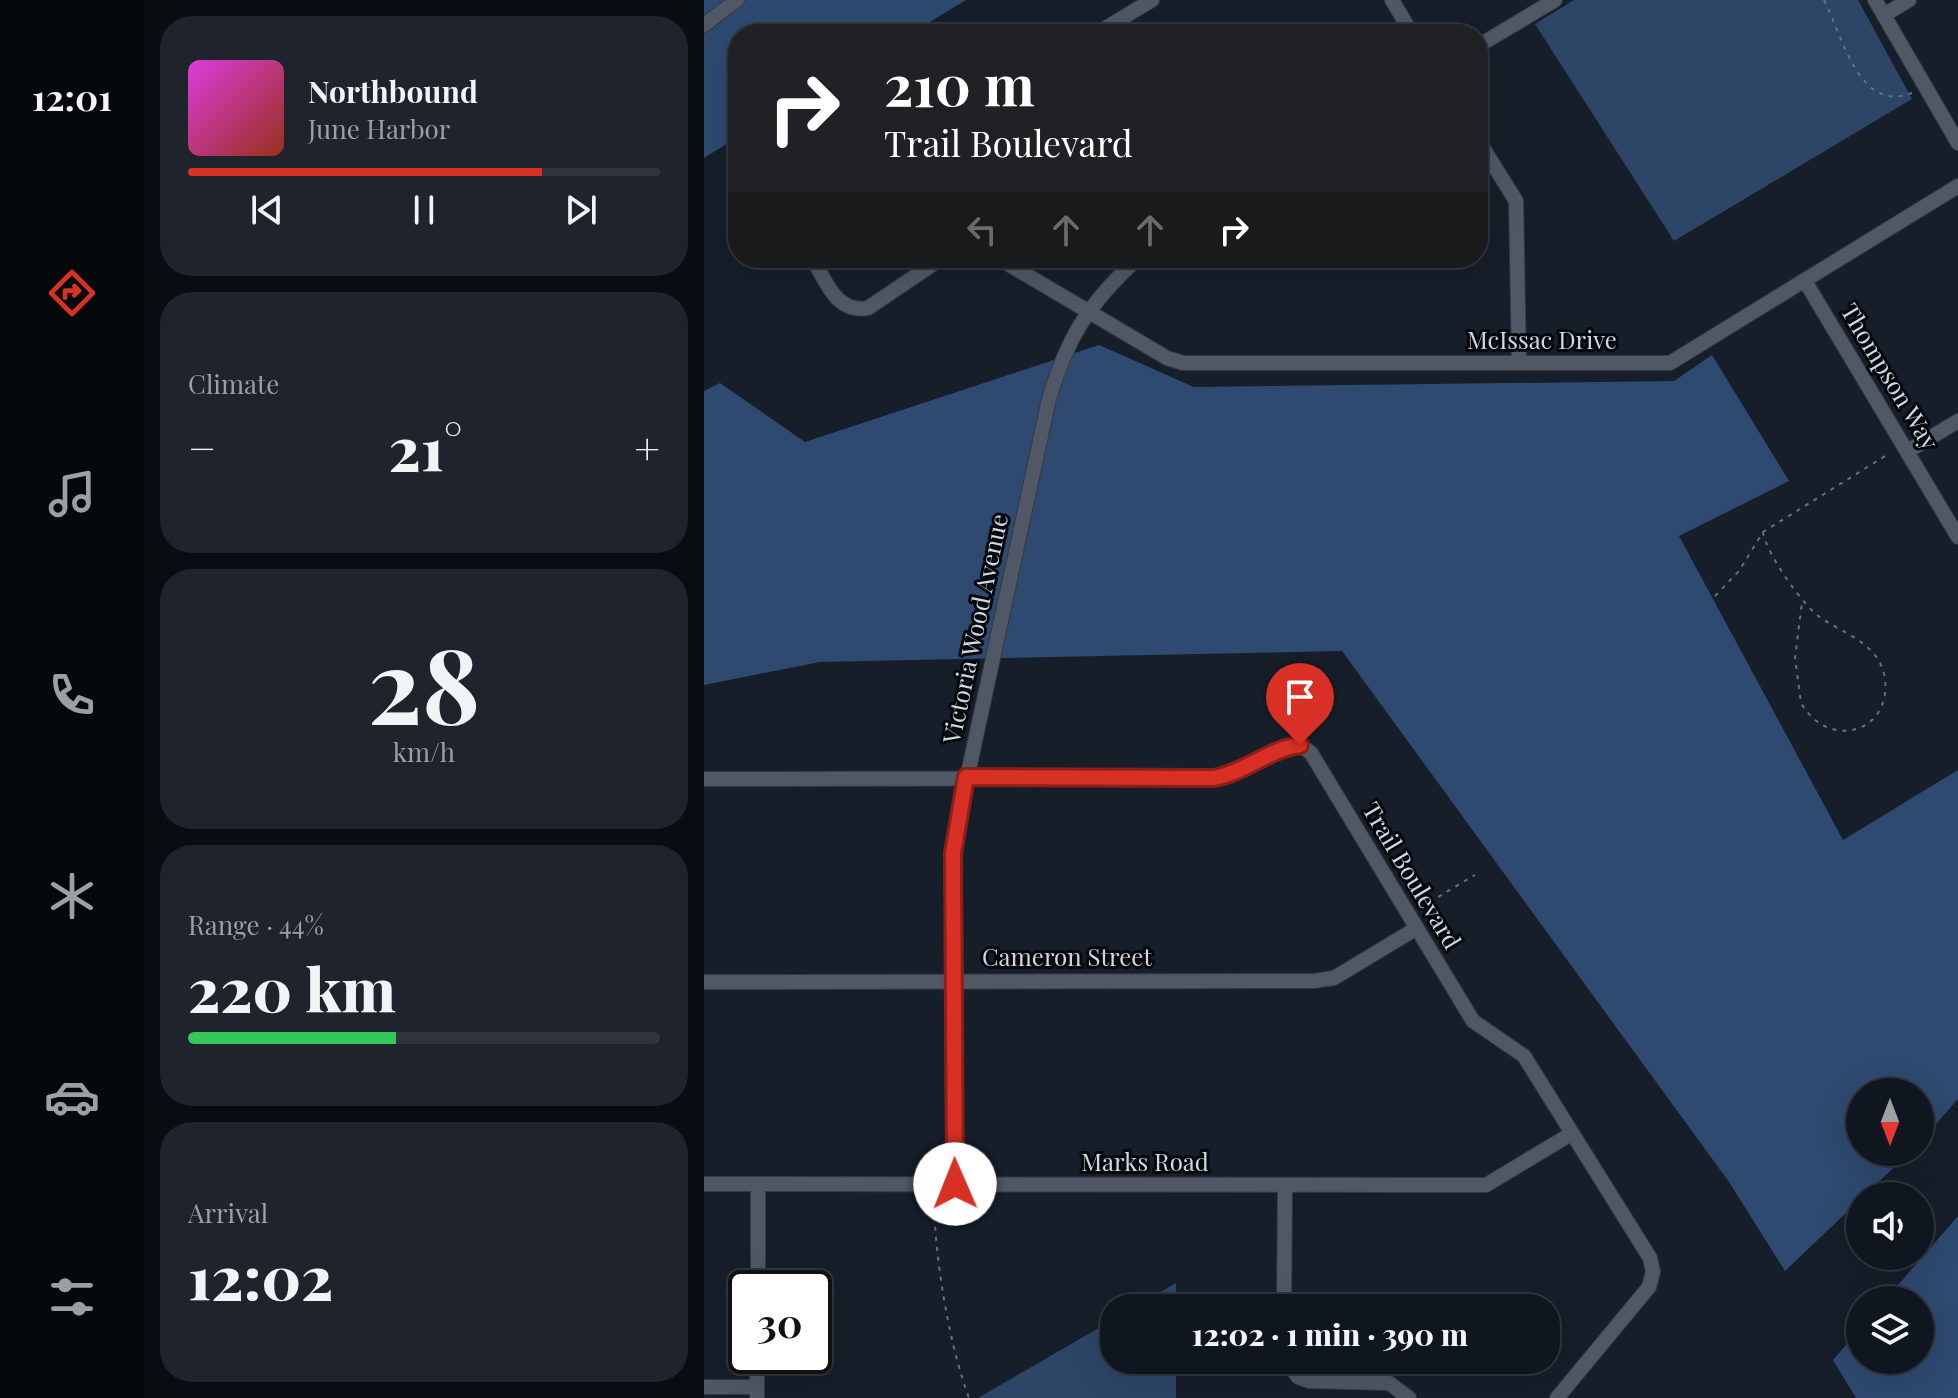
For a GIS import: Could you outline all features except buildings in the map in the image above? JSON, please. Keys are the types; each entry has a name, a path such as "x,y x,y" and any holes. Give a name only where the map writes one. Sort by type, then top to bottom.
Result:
{"street":[{"path":"704,25 737,0"},
{"path":"1112,24 1152,0"},
{"path":"1392,0 1406,24"},
{"path":"1488,40 1555,0"},
{"path":"1875,0 1958,143"},
{"path":"1884,15 1909,0"},
{"path":"1488,156 1516,201 1519,362"},
{"name":"McIssac Drive","path":"1015,268 1167,358 1183,363 1670,363 1958,186"},
{"path":"818,268 842,306 855,310 868,308 927,268"},
{"name":"Victoria Wood Avenue","path":"955,1184 953,853 966,777 1049,399 1063,351 1089,312 1129,268"},
{"name":"Thompson Way","path":"1805,281 1958,537"},
{"path":"1908,451 1958,421"},
{"name":"Trail Boulevard","path":"704,779 1214,778 1232,774 1282,747 1300,745 1311,753 1473,1021 1524,1056 1650,1258 1653,1272 1649,1287 1557,1398"},
{"name":"Cameron Street","path":"704,982 953,979 1313,981 1334,978 1417,928"},
{"name":"Marks Road","path":"704,1184 1486,1185 1571,1134"},
{"path":"758,1185 758,1270"},
{"path":"1284,1294 1285,1186"},
{"path":"1296,1374 1309,1381 1389,1383 1409,1398"},
{"path":"704,1387 757,1392"}],"path":[{"path":"1824,0 1846,56 1873,87 1900,98 1925,87"},
{"path":"1715,596 1739,571 1763,532 1890,453"},
{"path":"1763,532 1770,550 1802,602 1822,619 1861,641 1882,669 1885,681 1882,701 1870,721 1857,731 1830,730 1801,703 1795,658 1802,602"},
{"path":"1420,908 1475,875"},
{"path":"935,1184 934,1223 952,1329 969,1398"}],"shaded area":[{"path":"704,0 966,0 926,24 728,24 728,143 704,158"},
{"path":"1574,0 1858,0 1912,99 1674,241 1535,24"},
{"path":"1099,345 1194,387 1674,381 1712,355 1789,481 1679,536 1843,840 1958,770 1958,1099 1934,1126 1934,1078 1846,1078 1846,1166 1895,1166 1878,1182 1846,1182 1846,1213 1785,1271 1729,1182 1342,651 820,662 704,685 704,391 720,383 805,442"},
{"path":"1958,1216 1958,1398 1856,1398 1833,1360 1846,1345 1846,1374 1934,1374 1934,1286 1897,1286 1911,1270 1934,1270 1934,1244"},
{"path":"1176,1283 1176,1294 1157,1294"},
{"path":"1100,1327 1100,1374 1176,1374 1176,1398 978,1398"}],"route":[{"path":"955,1184 953,853 966,777 1214,778 1232,774 1282,747 1300,745"}]}
